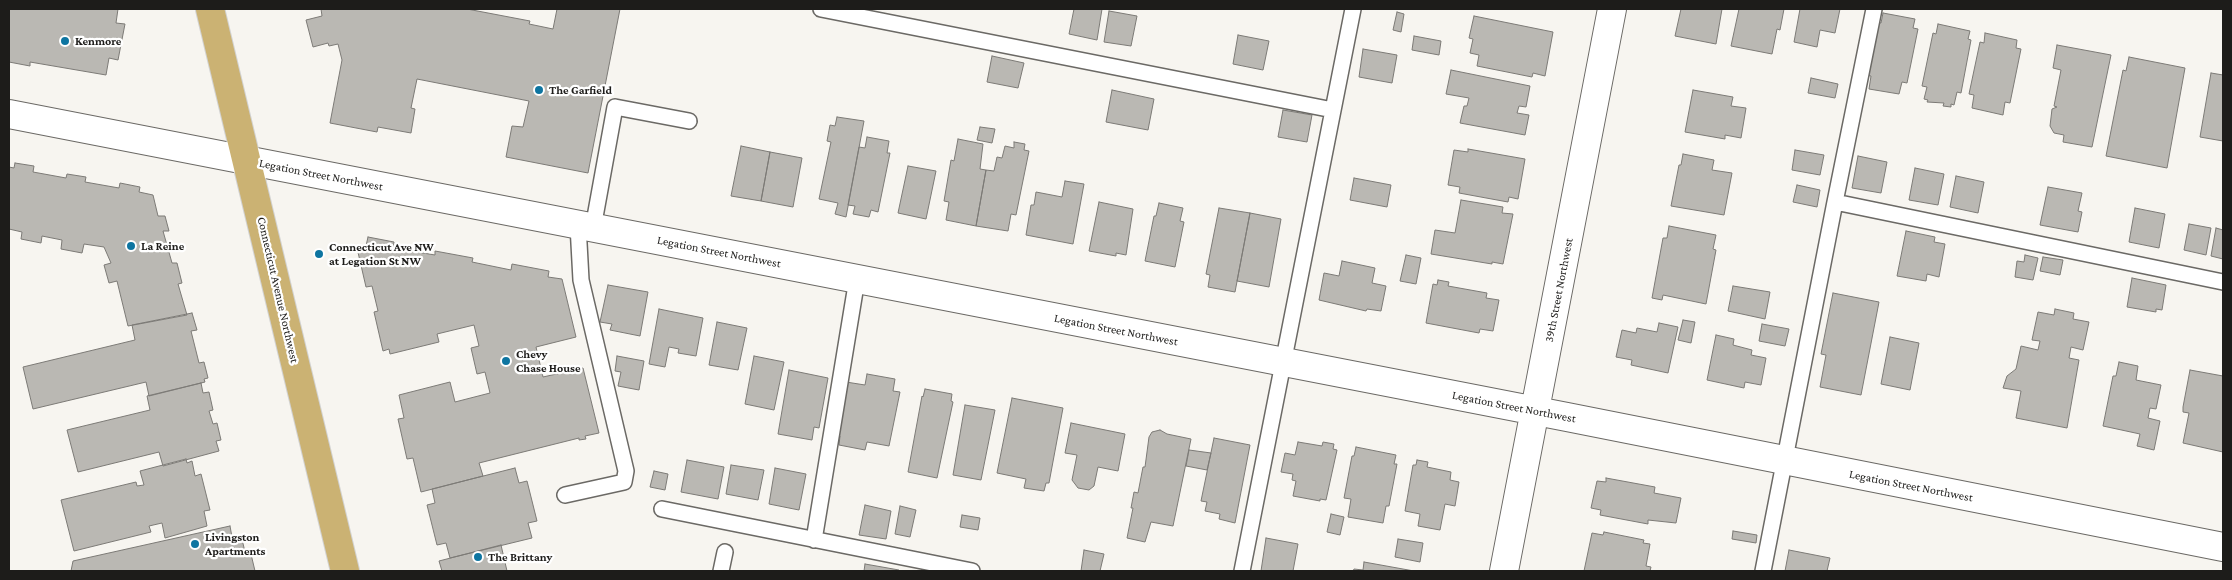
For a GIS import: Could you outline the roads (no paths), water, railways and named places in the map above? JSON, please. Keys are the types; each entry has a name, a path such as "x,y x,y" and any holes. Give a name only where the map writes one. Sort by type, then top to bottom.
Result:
{"main road":[{"name":"Connecticut Avenue Northwest","path":"210,9 345,571"}],"street":[{"name":"39th Street Northwest","path":"1504,571 1612,9"},
{"name":"Legation Street Northwest","path":"9,114 2223,547"}],"lane":[{"path":"821,9 1333,110"},
{"path":"1242,571 1353,9"},
{"path":"1763,571 1874,9"},
{"path":"565,494 624,482 626,471 580,280 585,226 615,107 689,121"},
{"path":"1835,202 2223,282"},
{"path":"814,540 858,279"},
{"path":"662,509 972,571"},
{"path":"721,571 725,552"}],"place":[{"name":"Kenmore","path":"65,41"},
{"name":"The Garfield","path":"539,90"},
{"name":"La Reine","path":"131,246"},
{"name":"Connecticut Ave NW at Legation St NW","path":"319,254"},
{"name":"Chevy Chase House","path":"506,361"},
{"name":"Livingston Apartments","path":"195,544"},
{"name":"The Brittany","path":"478,557"}]}
